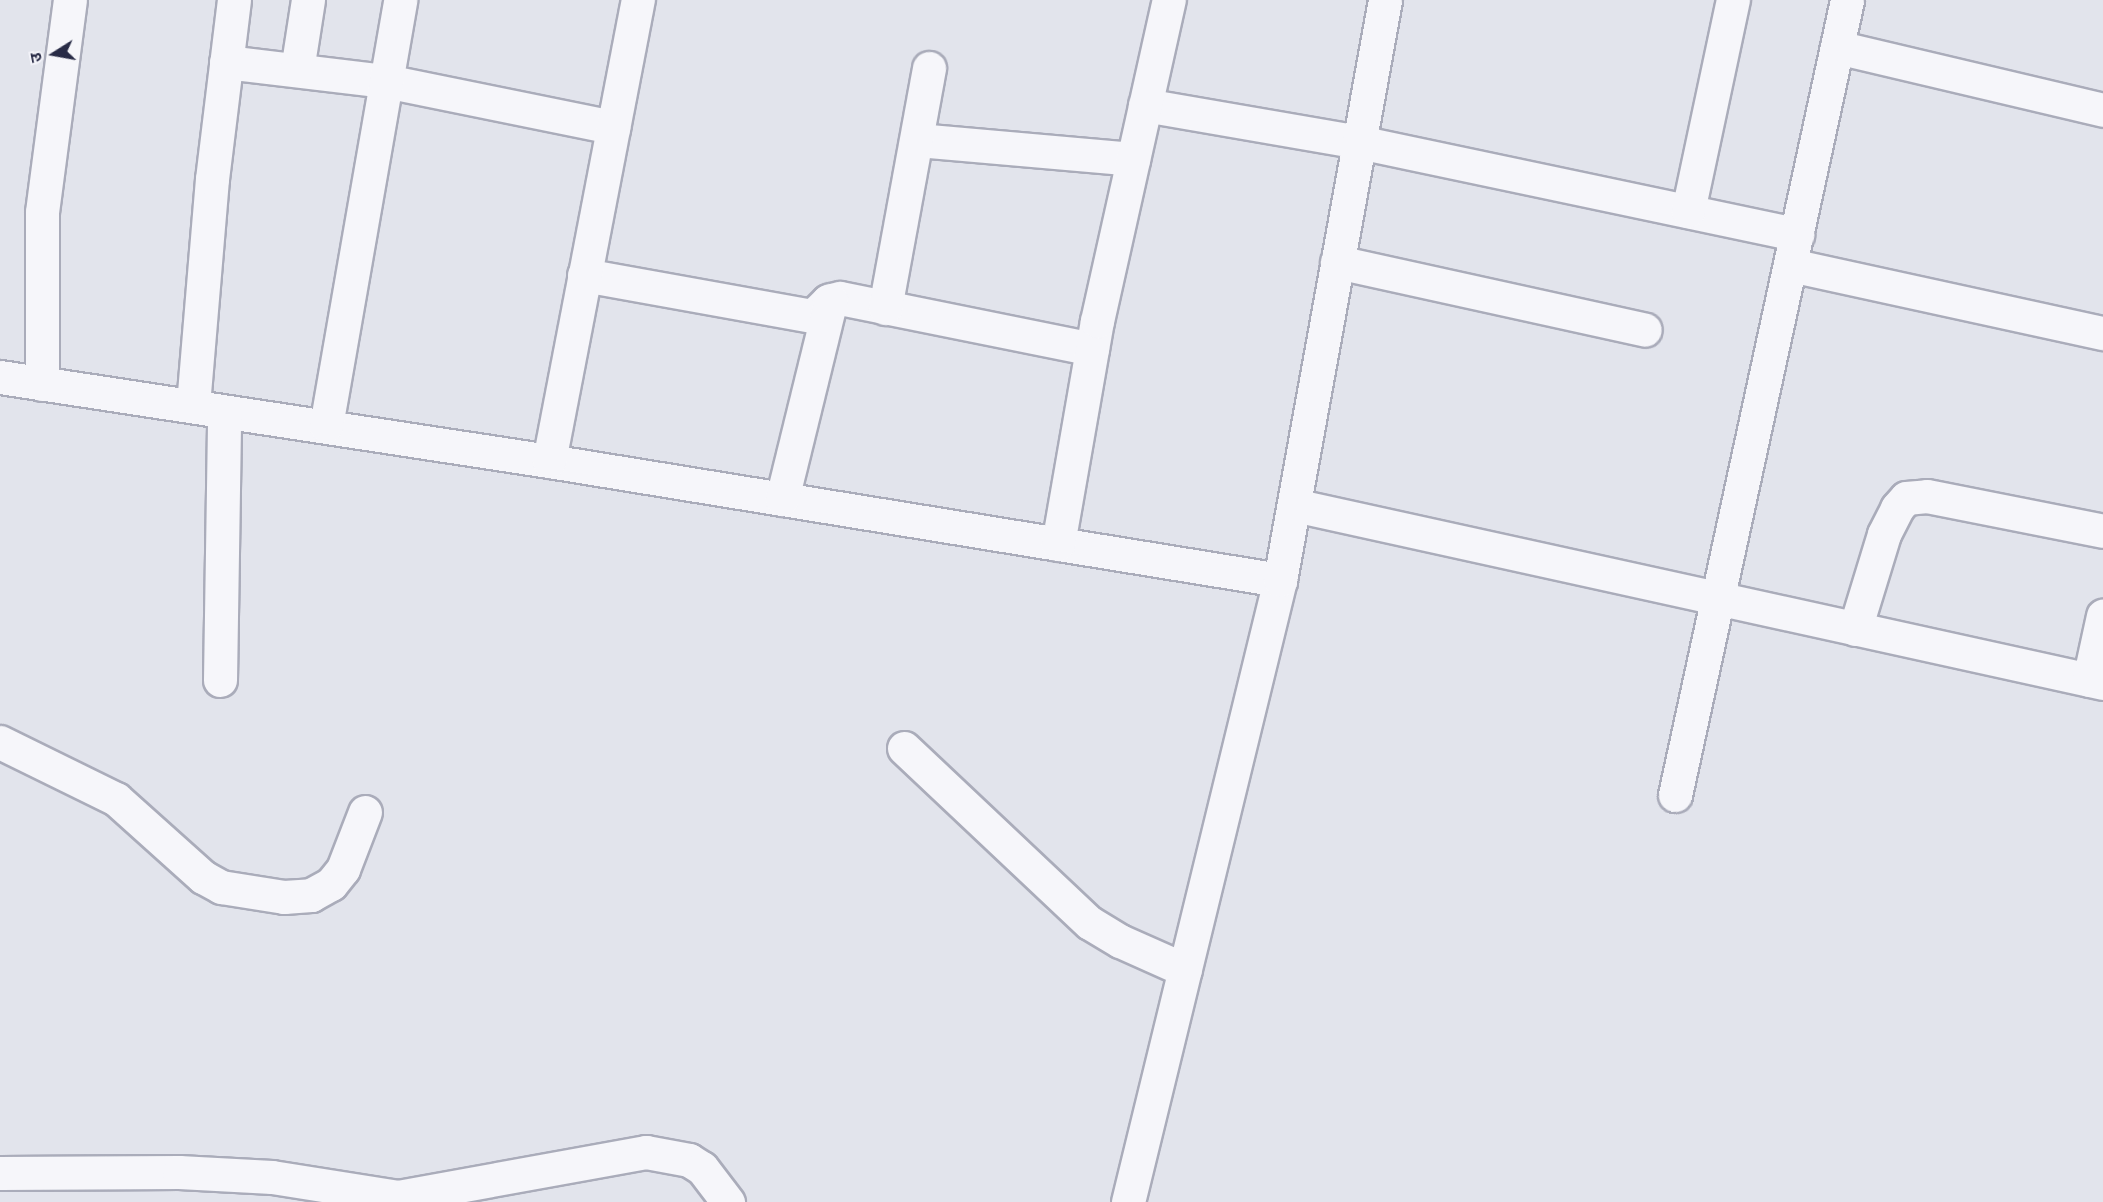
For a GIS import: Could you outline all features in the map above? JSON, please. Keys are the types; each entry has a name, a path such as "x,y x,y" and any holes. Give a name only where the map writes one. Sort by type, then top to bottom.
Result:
{"street":[{"path":"42,384 42,212 69,0"},
{"path":"220,680 209,409 226,62 234,0"},
{"path":"297,70 308,0"},
{"path":"326,426 400,0"},
{"path":"549,461 638,0"},
{"path":"1058,544 1092,349 1169,0"},
{"path":"1128,1202 1280,580 1385,0"},
{"path":"1688,211 1733,0"},
{"path":"1675,795 1847,0"},
{"path":"1837,47 2103,110"},
{"path":"226,62 386,81 613,127"},
{"path":"885,308 917,140 928,68"},
{"path":"1145,105 1359,142 1797,234"},
{"path":"917,140 1133,159"},
{"path":"1337,262 1645,330"},
{"path":"1790,265 2103,333"},
{"path":"584,275 813,316 831,300"},
{"path":"831,300 885,308 1092,349"},
{"path":"782,499 831,300"},
{"path":"0,377 549,461 1280,580"},
{"path":"1855,629 1884,534 1897,508 1906,498 1927,496 2103,531"},
{"path":"1294,505 2096,682 2103,616"},
{"path":"0,742 116,799 142,818 203,877 221,887 284,897 311,895 331,884 343,869 365,812"},
{"path":"904,748 1090,922 1120,941 1185,970"},
{"path":"0,1173 179,1172 249,1176 398,1197 646,1152 689,1160 702,1168 728,1202"}]}
